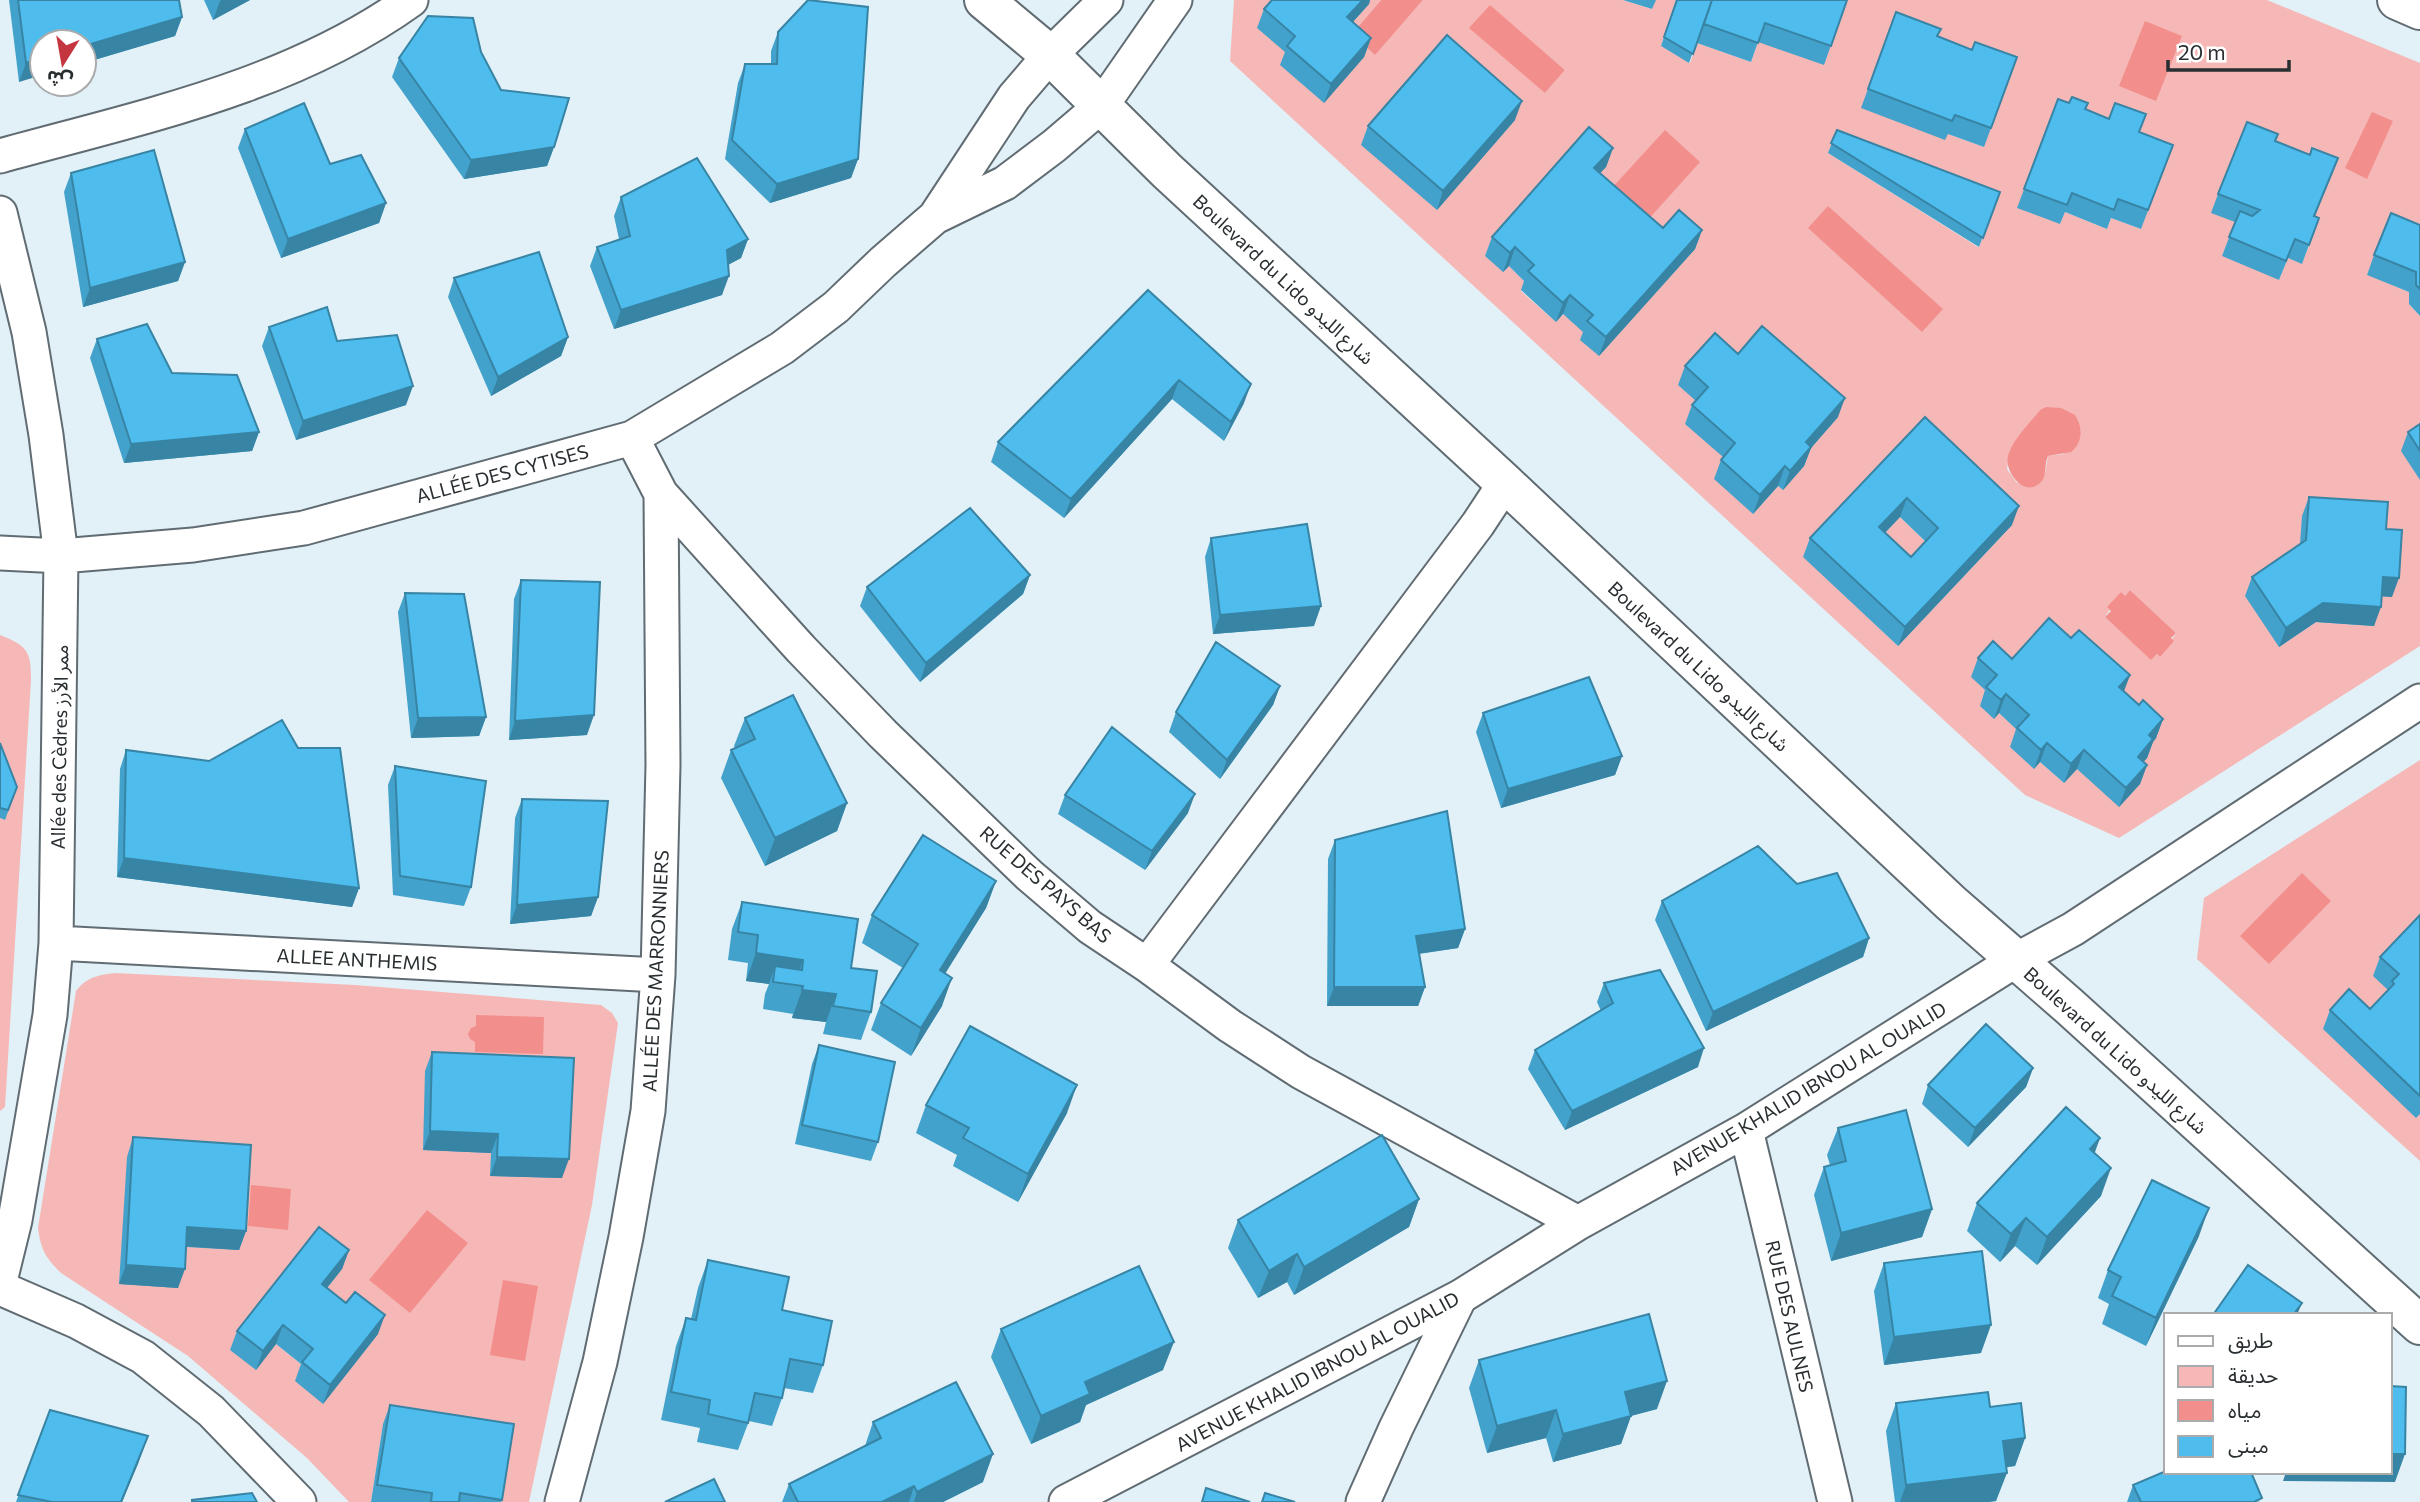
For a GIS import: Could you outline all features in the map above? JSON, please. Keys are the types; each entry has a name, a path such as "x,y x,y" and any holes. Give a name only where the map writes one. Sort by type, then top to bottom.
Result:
{"main road":[{"name":"Boulevard du Lido شارع الليدو","path":"984,0 1050,55 1167,171 1505,483 1941,894 2420,1325"},
{"path":"2397,0 2420,10"}],"street":[{"path":"0,156 195,102 274,76 346,41 411,0"},
{"name":"ALLÉE DES CYTISES","path":"935,217 1014,97 1050,55 1105,0"},
{"name":"ALLÉE DES CYTISES","path":"0,553 61,556 193,545 304,528 632,438 782,348 836,307 935,217 1005,183 1102,105 1175,0"},
{"name":"Allée des Cèdres ممر الأرز","path":"0,213 29,332 46,435 61,556 56,943 50,1016 15,1220 0,1280"},
{"name":"ALLÉE DES MARRONNIERS","path":"562,1502 600,1363 626,1237 648,1111 658,975 663,765 661,494 632,438"},
{"path":"1147,965 1478,524 1505,483"},
{"name":"RUE DES PAYS BAS","path":"661,494 801,649 883,734 1029,875 1090,927 1230,1026 1301,1072 1578,1223"},
{"name":"AVENUE KHALID IBNOU AL OUALID","path":"1066,1502 1460,1297 1578,1223 1746,1130 2017,960 2073,929 2420,701"},
{"name":"ALLEE ANTHEMIS","path":"56,943 658,975"},
{"name":"RUE DES AULNES","path":"1746,1130 1835,1502"},
{"path":"0,1288 76,1321 143,1357 211,1411 299,1502"},
{"path":"1363,1502 1460,1297"}],"green space":[{"path":"1234,0 1282,0 1340,36 1366,0 1381,0 1352,34 1375,54 1423,0 1623,0 1652,9 1655,0 1676,0 1661,46 1690,63 1697,43 1751,62 1758,42 1846,0 2267,0 2420,63 2420,247 2367,274 2409,292 2409,304 2420,316 2420,646 2119,838 2025,795 1230,61","holes":["1489,5 1565,70 1545,93","1933,49 1984,147 1948,134","2052,118 2141,229 2111,218 2107,229 2065,212 2060,224","1582,146 1587,187 1656,247 1555,321 1521,291 1527,284 1509,266 1503,272","1828,153 1996,202 1978,247","2253,229 2312,237 2302,263 2288,258 2279,280","1701,406 1783,490 1778,486 1753,514","2040,410 2064,454 2048,456 2045,473 2017,483 2007,469 2010,450","1918,437 2012,525 1898,646 1804,557","2299,559 2392,596 2376,596 2374,626 2316,622 2279,647","2130,590 2176,633 2160,657 2157,654 2151,659 2105,617 2121,593 2125,596","1990,694 2140,784 2077,769 2064,783 2040,762 2035,768 2022,734 1999,713 1994,719"]},
{"path":"1900,517 1931,547 1904,576 1872,546"},
{"path":"0,635 26,650 31,680 5,1107 0,1111 0,818 5,820 0,762"},
{"path":"2420,760 2420,927 2392,993 2420,1114 2420,1161 2197,959 2204,898"},
{"path":"115,973 355,985 601,1005 612,1013 618,1023 592,1205 529,1502 498,1502 383,1425 371,1502 349,1502 307,1458 188,1356 61,1273 51,1262 42,1248 38,1228 76,991 89,980","holes":["567,1077 491,1176 491,1153","315,1303 323,1403 306,1368 276,1344"]}],"water":[{"path":"1381,0 1423,0 1375,55 1352,34"},
{"path":"1490,5 1565,70 1545,93 1469,28"},
{"path":"2145,21 2182,36 2156,101 2119,86"},
{"path":"2372,112 2393,121 2367,179 2345,168"},
{"path":"1665,130 1700,162 1646,222 1610,190"},
{"path":"1828,206 1943,309 1922,332 1808,228"},
{"path":"2046,407 2061,408 2075,415 2080,440 2071,452 2048,456 2043,479 2035,486 2029,487 2022,485 2012,476 2008,456 2022,432 2040,410"},
{"path":"2130,590 2176,633 2171,638 2174,641 2160,657 2157,654 2151,660 2105,617 2111,611 2107,607 2121,592 2125,596"},
{"path":"2302,873 2331,901 2269,964 2240,936"},
{"path":"476,1015 544,1017 543,1054 475,1052 475,1042 468,1034 471,1028 476,1026"},
{"path":"251,1185 291,1189 288,1230 248,1226"},
{"path":"427,1210 468,1243 410,1313 369,1280"},
{"path":"503,1280 538,1286 525,1361 490,1355"}],"building":[{"path":"18,0 179,0 182,17 98,42 98,28 28,28 26,63"},
{"path":"808,0 868,7 858,159 777,184 732,140 745,64 777,64 778,32"},
{"path":"1272,0 1363,0 1347,17 1371,38 1331,84 1287,46 1295,36 1264,9"},
{"path":"1677,0 1712,0 1693,54 1664,37"},
{"path":"1712,0 1847,0 1831,46 1765,23 1758,43 1704,24"},
{"path":"1896,12 1941,29 1937,36 1972,50 1975,42 2017,57 1991,128 1955,115 1952,121 1868,89"},
{"path":"428,16 473,18 481,52 501,90 569,98 554,147 471,160 399,58"},
{"path":"1447,35 1522,101 1443,191 1368,126"},
{"path":"2072,97 2088,103 2085,109 2109,119 2115,103 2146,114 2139,132 2173,145 2148,210 2118,199 2114,210 2072,193 2067,205 2024,189 2058,99 2069,103"},
{"path":"304,103 330,164 361,155 386,203 288,239 245,129"},
{"path":"2247,122 2278,134 2275,141 2310,155 2312,148 2338,158 2314,216 2319,218 2309,245 2295,239 2286,261 2229,237 2240,211 2252,216 2260,210 2218,194"},
{"path":"1589,127 1613,148 1594,168 1663,228 1679,210 1702,230 1606,337 1587,321 1593,315 1570,295 1563,303 1528,271 1534,265 1515,247 1510,253 1492,237"},
{"path":"1837,130 2000,192 1983,238 1831,143"},
{"path":"154,150 185,262 90,288 71,173"},
{"path":"697,158 748,239 727,250 729,276 621,310 597,247 630,236 621,197"},
{"path":"2391,213 2420,225 2420,289 2416,285 2416,272 2374,255"},
{"path":"539,252 568,337 498,377 454,278"},
{"path":"1148,290 1251,384 1231,422 1179,380 1071,499 998,442"},
{"path":"327,307 337,341 397,335 413,386 303,421 269,327"},
{"path":"147,324 172,373 237,375 259,432 131,444 97,339"},
{"path":"1762,326 1845,398 1806,442 1811,447 1790,471 1785,466 1760,495 1721,460 1735,443 1692,405 1708,387 1685,366 1715,333 1738,354"},
{"path":"1925,417 2019,506 1905,627 1810,538","holes":["1907,498 1938,528 1911,557 1879,527"]},
{"path":"2420,424 2420,451 2408,432"},
{"path":"2309,497 2388,502 2386,529 2402,530 2399,578 2383,577 2381,607 2323,603 2286,628 2252,577 2306,540"},
{"path":"970,508 1030,575 926,663 867,587"},
{"path":"1307,524 1321,606 1220,615 1211,538"},
{"path":"521,580 600,582 594,715 515,721"},
{"path":"405,593 464,594 486,717 418,718"},
{"path":"2049,618 2071,638 2079,630 2130,675 2119,687 2139,705 2143,700 2163,719 2149,735 2153,739 2138,757 2147,765 2126,788 2084,750 2071,764 2047,743 2041,750 2017,728 2029,715 2006,694 2001,700 1986,687 1997,675 1978,658 1993,641 2012,659"},
{"path":"1216,642 1280,686 1227,760 1176,712"},
{"path":"1589,677 1622,756 1508,789 1483,713"},
{"path":"793,695 847,803 775,838 731,750 755,739 745,718"},
{"path":"282,720 298,748 340,748 359,888 124,858 126,750 209,761"},
{"path":"1112,727 1195,794 1152,851 1065,795"},
{"path":"0,743 17,787 8,810 0,808"},
{"path":"395,766 486,781 471,887 400,876"},
{"path":"522,799 608,801 598,897 517,905"},
{"path":"1447,811 1465,929 1416,936 1425,987 1334,987 1335,840"},
{"path":"923,835 996,881 940,970 952,978 921,1028 881,1003 918,944 872,915"},
{"path":"1758,846 1797,884 1837,873 1869,938 1713,1012 1662,901"},
{"path":"742,902 858,919 851,968 877,971 871,1012 833,1006 836,994 802,990 803,986 773,982 775,966 802,970 803,960 756,953 758,935 738,932"},
{"path":"2420,915 2420,1096 2330,1010 2349,989 2370,1009 2394,984 2392,981 2399,974 2380,957"},
{"path":"1660,970 1704,1048 1572,1111 1535,1050 1613,1003 1604,983"},
{"path":"1986,1024 2033,1068 1975,1128 1928,1085"},
{"path":"970,1026 1077,1085 1028,1174 963,1138 969,1128 926,1105"},
{"path":"819,1045 895,1062 878,1142 802,1125"},
{"path":"432,1052 574,1058 569,1159 497,1157 498,1134 430,1131"},
{"path":"2066,1107 2100,1138 2090,1149 2111,1168 2047,1237 2026,1218 2011,1234 1977,1203"},
{"path":"1906,1110 1932,1209 1841,1233 1824,1167 1846,1161 1838,1128"},
{"path":"1382,1135 1419,1199 1304,1267 1297,1254 1269,1271 1238,1220"},
{"path":"133,1137 251,1145 246,1231 187,1227 185,1269 126,1265"},
{"path":"2152,1180 2209,1208 2156,1318 2112,1296 2121,1277 2108,1270"},
{"path":"319,1227 349,1250 322,1284 346,1303 355,1292 385,1315 330,1385 302,1362 313,1349 283,1325 263,1351 237,1331"},
{"path":"1982,1251 1991,1325 1894,1337 1884,1263"},
{"path":"708,1260 789,1277 782,1310 832,1321 823,1365 790,1359 782,1398 755,1393 748,1423 708,1414 710,1400 671,1392 686,1318 696,1320"},
{"path":"2248,1265 2302,1303 2294,1313 2214,1313"},
{"path":"1139,1266 1174,1342 1085,1382 1090,1394 1041,1416 1001,1329"},
{"path":"1649,1314 1667,1381 1625,1392 1631,1416 1563,1434 1556,1410 1497,1426 1479,1360"},
{"path":"956,1382 993,1454 917,1492 914,1486 882,1502 798,1502 789,1484 881,1438 873,1422"},
{"path":"2392,1386 2406,1387 2405,1454 2392,1454"},
{"path":"1988,1392 1990,1407 2021,1403 2025,1438 2003,1441 2007,1473 1906,1485 1896,1403"},
{"path":"390,1405 514,1424 502,1500 460,1493 459,1502 431,1502 432,1493 377,1485"},
{"path":"50,1410 148,1436 121,1502 52,1502 18,1495"},
{"path":"2164,1472 2164,1474 2252,1474 2262,1498 2254,1502 2141,1502 2133,1485"},
{"path":"714,1479 725,1502 665,1502"},
{"path":"1206,1488 1250,1502 1202,1502"},
{"path":"252,1493 257,1502 192,1502 192,1500"},
{"path":"1265,1493 1295,1502 1262,1502"}]}
